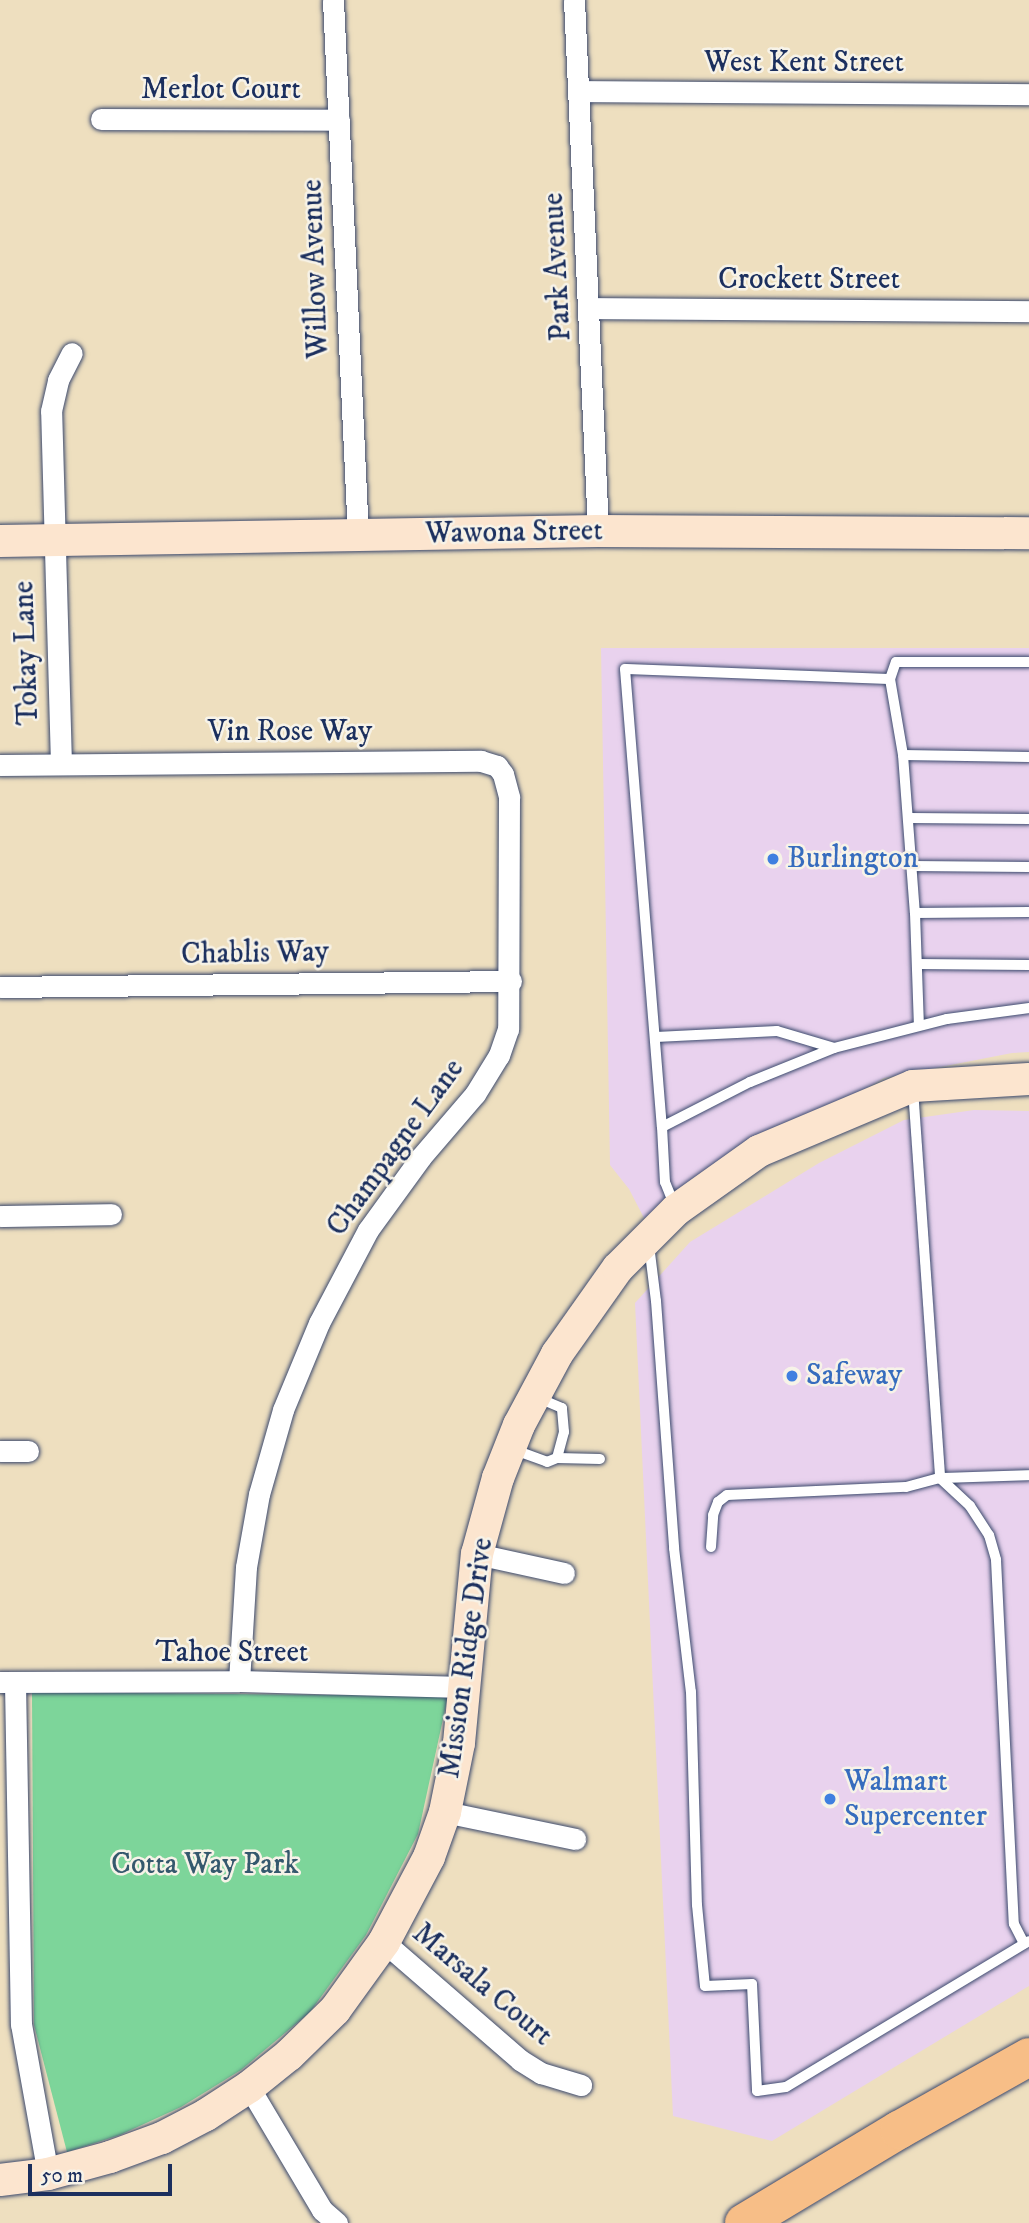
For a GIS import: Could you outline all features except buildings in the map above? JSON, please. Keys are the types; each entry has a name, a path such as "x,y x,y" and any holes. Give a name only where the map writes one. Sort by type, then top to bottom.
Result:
{"highway":[{"path":"744,2223 899,2130 1029,2057"}],"street":[{"name":"Willow Avenue","path":"333,0 358,536"},
{"name":"Park Avenue","path":"575,0 598,531"},
{"name":"West Kent Street","path":"579,91 1029,94"},
{"name":"Merlot Court","path":"102,119 340,120"},
{"name":"Crockett Street","path":"590,309 1029,311"},
{"name":"Tokay Lane","path":"61,764 51,411 58,380 72,352"},
{"name":"Wawona Street","path":"0,541 598,531 1029,533"},
{"name":"Vin Rose Way","path":"0,765 481,761 496,766 503,774 509,797 509,845"},
{"name":"Champagne Lane","path":"239,1681 246,1567 258,1494 284,1410 319,1323 368,1230 421,1157 475,1094 499,1055 508,1029 511,981 509,845"},
{"name":"Chablis Way","path":"0,987 511,981"},
{"name":"Mission Ridge Drive","path":"0,2180 48,2174 110,2157 162,2138 250,2087 289,2055 335,2010 384,1942 423,1869 445,1812 459,1743 477,1554 498,1478 557,1353 618,1268 676,1210 759,1150 913,1086 1029,1079"},
{"path":"0,1216 111,1214"},
{"path":"0,1451 28,1451"},
{"path":"477,1554 564,1573"},
{"name":"Tahoe Street","path":"7,1683 239,1681 464,1687"},
{"path":"7,1683 9,1909 20,2024 48,2174"},
{"path":"445,1812 575,1839"},
{"name":"Marsala Court","path":"384,1942 520,2060 541,2073 581,2085"},
{"path":"250,2087 322,2210 337,2223"}],"lane":[{"path":"919,1026 909,818 903,755 890,679 896,662 1029,662"},
{"path":"676,1210 665,1182 656,1037 625,668 890,679"},
{"path":"903,755 1029,757"},
{"path":"909,818 1029,819"},
{"path":"912,866 1029,867"},
{"path":"915,913 1029,912"},
{"path":"917,964 1029,965"},
{"path":"662,1127 750,1082 834,1048 919,1026 1029,1008"},
{"path":"656,1037 777,1031 834,1048"},
{"path":"648,1238 656,1301 674,1548 691,1692 697,1905 705,1986 752,1984 757,2091 786,2087 1027,1943 1014,1924 996,1560 989,1535 970,1506 940,1478 913,1086"},
{"path":"535,1396 562,1408 564,1432 557,1458"},
{"path":"510,1448 547,1462 557,1458 600,1459"},
{"path":"711,1547 713,1515 718,1502 727,1495 906,1487 940,1478 1029,1475"}],"shaded area":[{"path":"601,648 1029,648 1029,1052 884,1078 644,1218 629,1189 610,1165"},
{"path":"974,1110 1029,1111 1029,1986 772,2141 673,2116 635,1303 690,1242 819,1163 904,1120"}],"green space":[{"name":"Cotta Way Park","path":"32,1692 448,1696 418,1834 366,1935 310,2012 241,2070 181,2107 120,2135 67,2152 34,2025"}],"place":[{"name":"Burlington","path":"773,859"},
{"name":"Safeway","path":"792,1376"},
{"name":"Walmart Supercenter","path":"830,1799"}]}
